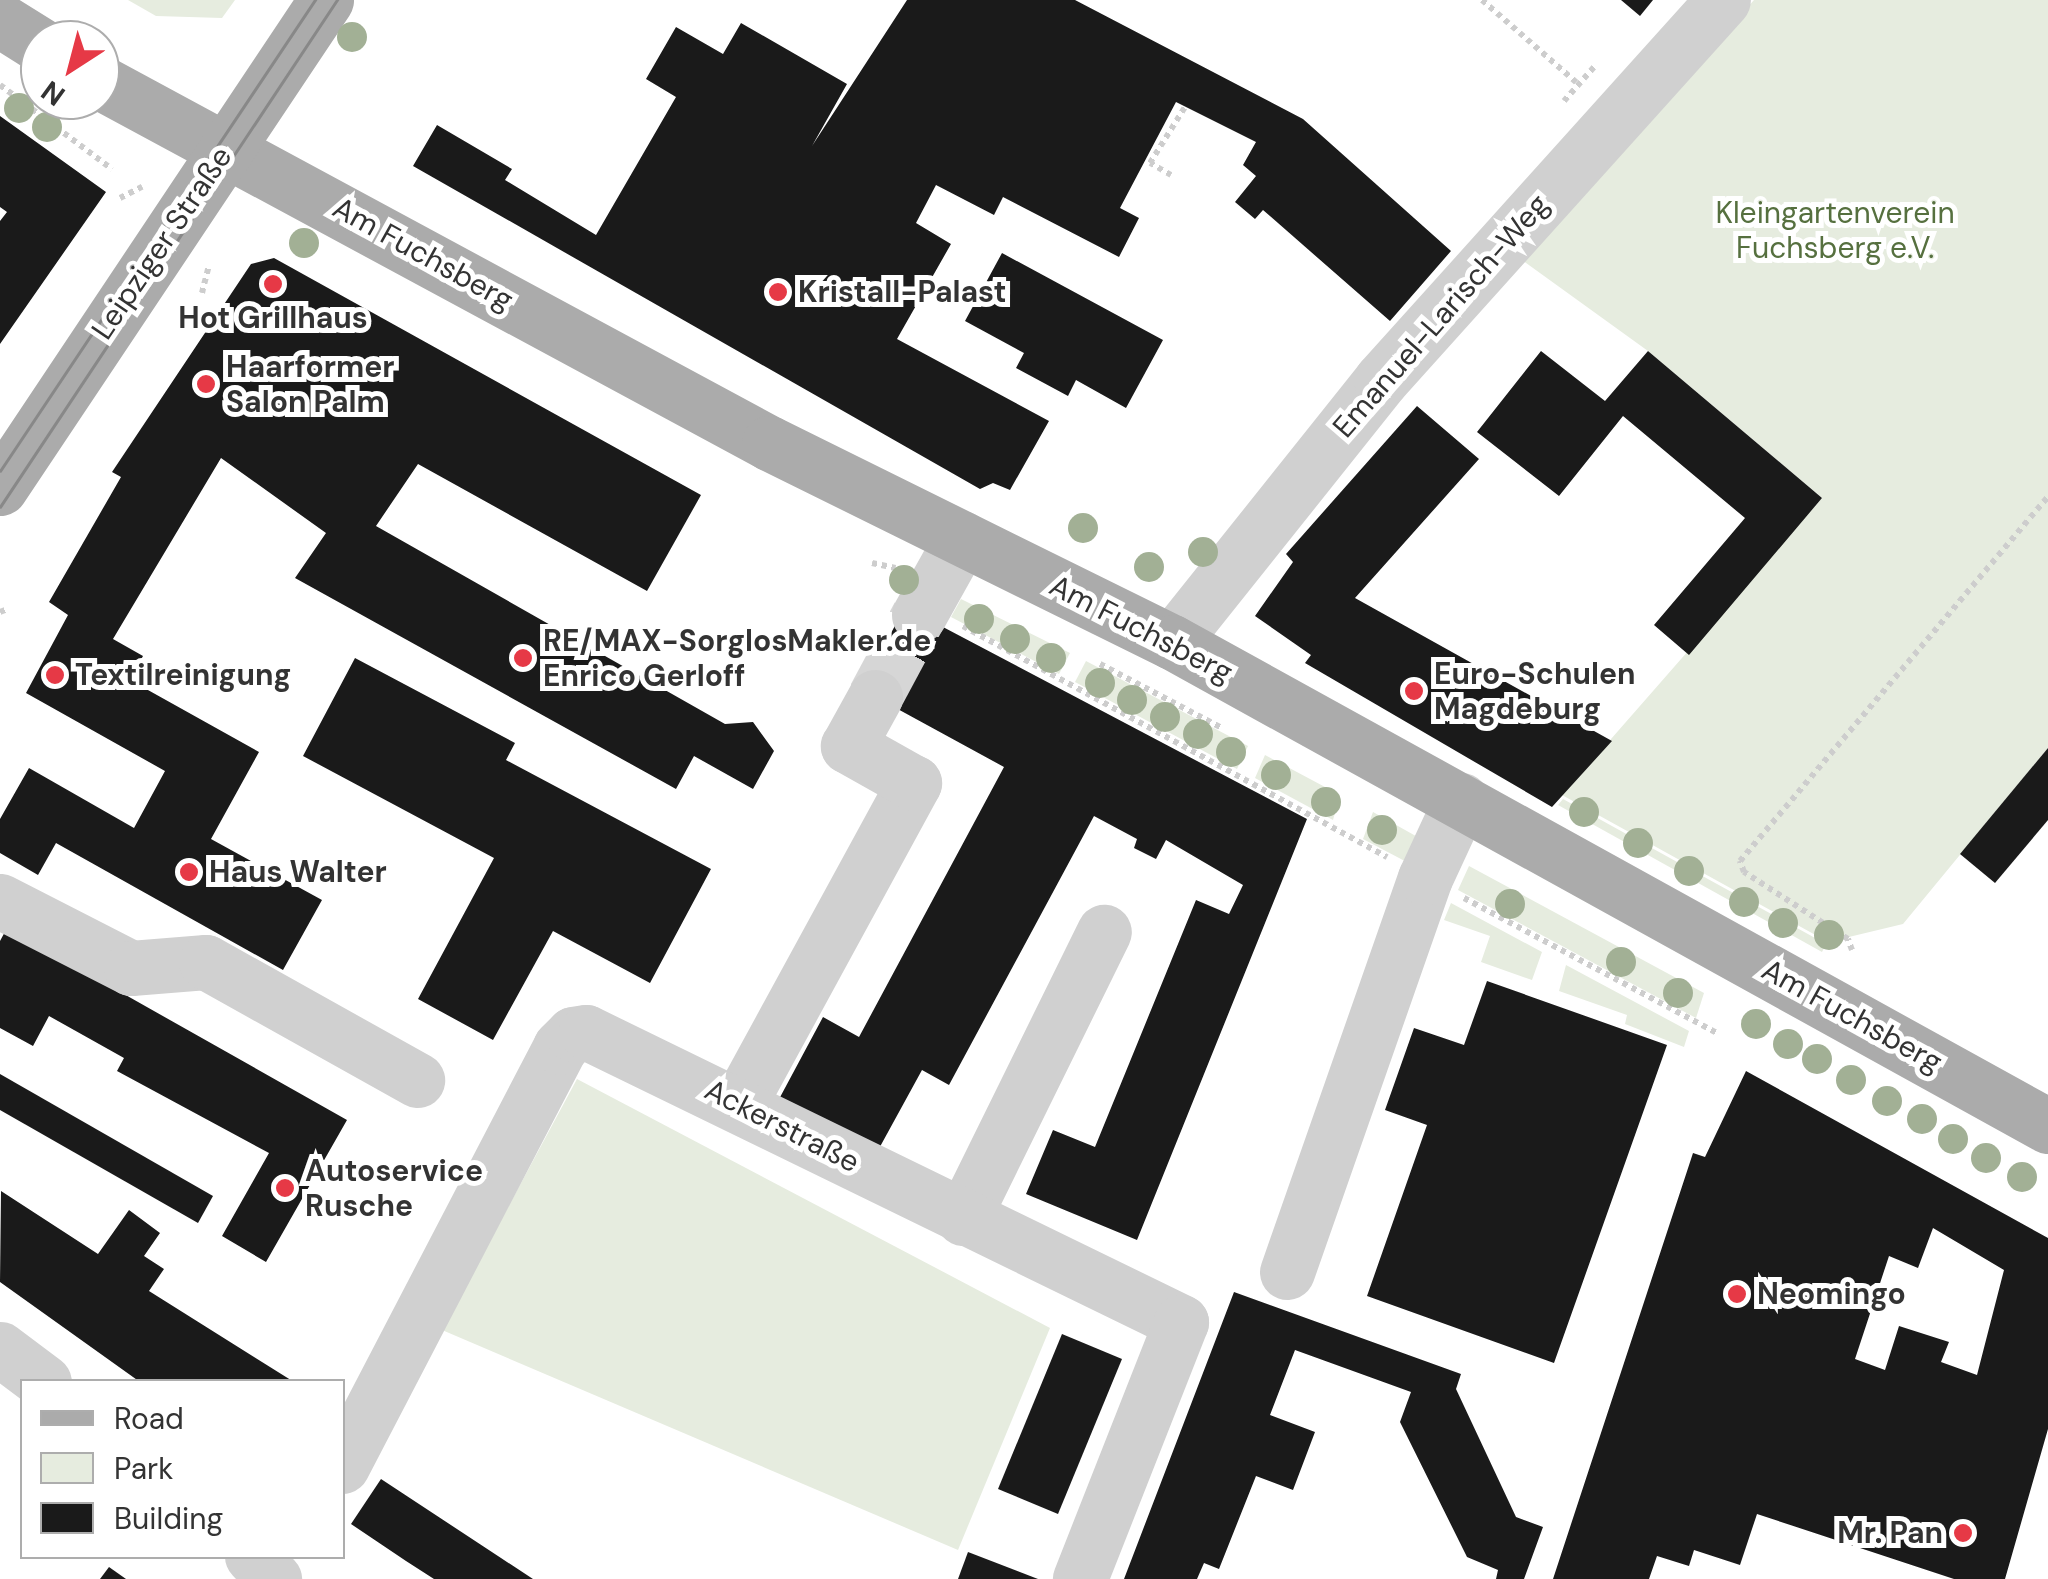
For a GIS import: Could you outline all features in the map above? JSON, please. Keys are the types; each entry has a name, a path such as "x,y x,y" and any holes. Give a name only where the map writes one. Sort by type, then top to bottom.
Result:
{"main road":[{"name":"Leipziger Straße","path":"0,488 326,0"},
{"name":"Am Fuchsberg","path":"120,92 770,443 1172,642 2048,1126"}],"street":[{"name":"Emanuel-Larisch-Weg","path":"1172,642 1382,380 1723,0"},
{"path":"922,610 962,538"},
{"path":"740,1104 914,783 848,746 875,697"},
{"path":"1287,1272 1425,878 1461,800"},
{"path":"0,901 131,968 206,962 417,1080"},
{"path":"963,1218 1104,932"},
{"name":"Ackerstraße","path":"345,1460 569,1037 603,1037 963,1218 1182,1322 1080,1579"},
{"path":"0,1349 40,1379"},
{"path":"255,1559 274,1579"}],"path":[{"path":"1482,0 1576,82"},
{"path":"0,85 112,168"},
{"path":"1171,175 1150,163 1185,107"},
{"path":"1852,950 1848,938 1744,872 1740,861 2048,496"},
{"path":"872,562 922,610 1719,1034"}],"green space":[{"path":"128,0 235,0 222,18 156,16"},
{"name":"Kleingartenverein Fuchsberg e.V.","path":"1754,0 2048,0 2048,748 1903,924 1828,942 1562,795 1822,498 1648,351 1522,260"},
{"path":"961,599 1070,653 1059,674 951,617"},
{"path":"1086,661 1248,746 1237,769 1075,682"},
{"path":"1265,755 1340,795 1333,820 1255,778"},
{"path":"1563,799 1826,944 1822,952 1558,805"},
{"path":"1373,812 1430,844 1418,868 1363,839"},
{"path":"1469,866 1704,993 1696,1018 1458,890"},
{"path":"1451,903 1542,952 1532,980 1481,962 1490,936 1444,920"},
{"path":"1566,965 1689,1031 1684,1047 1625,1024 1627,1015 1559,991"},
{"path":"577,1079 1050,1328 958,1550 442,1330"}],"building":[{"path":"907,0 1075,0 1303,119 1451,251 1390,321 1263,210 1255,219 1235,202 1256,176 1243,165 1256,142 1176,102 1120,208 1139,218 1119,257 1003,197 994,215 936,185 916,223 951,244 897,339 1049,421 1010,490 993,483 980,489 413,166 437,125 512,169 505,180 596,235 676,97 646,79 676,27 723,54 741,23 847,84 812,146"},
{"path":"1621,0 1653,0 1640,16"},
{"path":"0,116 106,192 0,344 0,221 7,212 0,207"},
{"path":"1002,253 1163,340 1126,408 1076,380 1068,396 1016,368 1024,353 965,321"},
{"path":"274,258 701,495 647,591 418,464 376,526 725,724 753,722 774,751 753,789 694,756 676,789 295,578 326,533 221,458 113,639 143,656 130,680 259,752 211,839 322,900 283,970 56,843 38,875 0,853 0,819 29,768 134,828 165,771 26,693 68,615 49,602 121,477 112,472 251,264"},
{"path":"1541,351 1605,401 1648,351 1822,498 1689,655 1654,625 1745,518 1623,416 1559,496 1477,432"},
{"path":"1417,406 1479,459 1355,598 1612,741 1552,807 1305,663 1311,655 1255,616 1293,562 1286,554"},
{"path":"905,607 1307,819 1137,1240 1026,1194 1053,1130 1095,1147 1196,900 1229,914 1243,885 1166,840 1156,859 1134,848 1137,839 1094,816 949,1085 922,1070 876,1154 778,1101 823,1017 859,1037 1004,767 861,689"},
{"path":"355,658 515,743 506,760 711,869 650,983 553,931 493,1040 418,999 494,858 303,756"},
{"path":"2048,748 2048,820 1995,883 1960,854"},
{"path":"7,928 347,1120 266,1262 222,1236 269,1153 117,1071 124,1058 49,1016 33,1046 0,1028 0,941"},
{"path":"1487,981 1667,1045 1554,1363 1367,1296 1427,1125 1385,1110 1414,1028 1464,1045"},
{"path":"1746,1071 2048,1238 2048,1429 2005,1579 1954,1579 1757,1514 1740,1565 1694,1550 1689,1566 1657,1556 1649,1579 1553,1579 1693,1153 1705,1157","holes":["1933,1228 2004,1270 1977,1375 1941,1362 1949,1342 1899,1326 1885,1370 1855,1359 1889,1256 1918,1268"]},
{"path":"0,1074 213,1196 198,1223 0,1110"},
{"path":"1,1191 98,1254 129,1210 160,1233 144,1256 164,1269 149,1291 289,1379 136,1379 0,1282"},
{"path":"1234,1292 1461,1374 1456,1389 1516,1517 1543,1527 1524,1579 1496,1579 1498,1570 1467,1557 1400,1422 1411,1392 1295,1350 1270,1415 1315,1432 1293,1490 1256,1476 1219,1569 1204,1563 1197,1579 1124,1579"},
{"path":"1062,1334 1122,1359 1058,1514 998,1489"},
{"path":"381,1479 533,1579 434,1579 406,1561 351,1524"},
{"path":"968,1552 1038,1579 958,1579"},
{"path":"109,1567 126,1579 100,1579"}],"tunnel":[{"path":"875,697 919,615"}],"tram line":[{"path":"0,471 315,0"},
{"path":"0,507 337,0"}],"place":[{"name":"Hot Grillhaus","path":"273,284"},
{"name":"Kristall-Palast","path":"778,292"},
{"name":"Haarformer Salon Palm","path":"206,384"},
{"name":"RE/MAX-SorglosMakler.de Enrico Gerloff","path":"523,658"},
{"name":"Textilreinigung","path":"55,675"},
{"name":"Euro-Schulen Magdeburg","path":"1414,691"},
{"name":"Haus Walter","path":"189,872"},
{"name":"Autoservice Rusche","path":"285,1188"},
{"name":"Neomingo","path":"1737,1294"},
{"name":"Mr. Pan","path":"1963,1533"}]}
